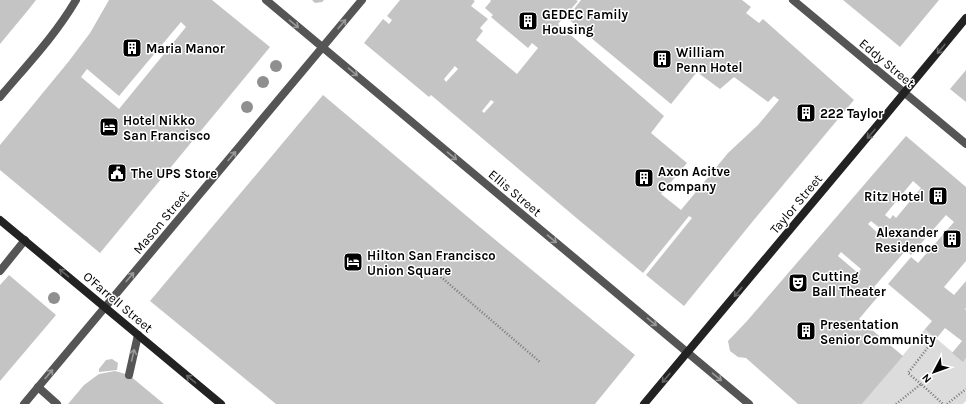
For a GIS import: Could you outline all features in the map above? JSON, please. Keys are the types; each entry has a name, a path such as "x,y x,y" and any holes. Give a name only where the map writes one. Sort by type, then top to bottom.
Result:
{"main road":[{"name":"Taylor Street","path":"644,404 966,18"},
{"name":"O'Farrell Street","path":"0,220 221,404"}],"street":[{"path":"0,97 58,27 76,0"},
{"name":"Ellis Street","path":"266,0 749,404"},
{"name":"Mason Street","path":"24,404 362,0"},
{"name":"Eddy Street","path":"793,0 966,144"},
{"path":"0,271 25,240"},
{"path":"129,375 138,335"},
{"path":"38,388 57,404"}],"path":[{"path":"434,271 540,362"},
{"path":"930,346 908,373 943,404"},
{"path":"896,404 921,384"},
{"path":"948,404 966,388"}],"shaded area":[{"path":"925,329 963,361 966,358 966,401 963,404 862,404"}],"building":[{"path":"0,0 36,0 0,44"},
{"name":"Hotel Nikko San Francisco","path":"109,0 212,0 270,47 100,253 0,170 0,145 90,33","holes":["181,22 186,27 119,109 81,77 87,69 119,96"]},
{"path":"312,0 324,0 322,2 315,3"},
{"path":"400,0 473,0 475,1 471,6 488,19 480,28 483,31 476,40 517,74 538,48 532,43 528,48 491,17 493,15 485,8 491,1 490,0 578,1 558,24 664,116 651,133 687,163 661,194 681,210 728,153 758,125 779,100 774,96 768,102 734,77 720,89 697,72 671,104 567,18 581,0 742,0 751,7 746,13 759,23 763,19 854,100 684,306 646,275 692,218 689,216 643,273 431,95 429,97 364,43 383,19 389,24 392,20 387,16","holes":["455,66 458,69 446,82 444,79","491,100 494,102 484,113 482,111"]},
{"path":"843,0 939,0 900,47"},
{"path":"966,70 966,102 950,89"},
{"name":"Hilton San Francisco Union Square","path":"323,95 635,355 595,404 276,404 150,301"},
{"path":"906,136 966,187 966,261 944,287 954,295 966,281 966,358 963,362 952,353 962,341 945,328 936,339 925,329 932,321 888,284 911,257 918,263 954,222 946,215 911,255 906,250 874,287 881,293 859,319 903,356 862,404 798,404 746,358 738,357 730,351 728,341 747,321","holes":["913,181 921,188 896,218 893,215 890,219 885,215","871,221 886,233 882,237 868,224","841,252 861,269 858,273 838,256"]},
{"path":"9,275 56,315 0,381 0,285"},
{"path":"112,359 118,363 117,370 99,372 99,369 106,360"},
{"path":"115,371 129,375 164,404 68,404 84,385 99,374"}],"place":[{"name":"GEDEC Family Housing","path":"528,21"},
{"name":"Maria Manor","path":"132,48"},
{"name":"William Penn Hotel","path":"662,59"},
{"name":"222 Taylor","path":"806,113"},
{"name":"Hotel Nikko San Francisco","path":"109,127"},
{"name":"The UPS Store","path":"117,173"},
{"name":"Axon Acitve Company","path":"644,178"},
{"name":"Ritz Hotel","path":"938,196"},
{"name":"Alexander Residence","path":"952,239"},
{"name":"Hilton San Francisco Union Square","path":"353,262"},
{"name":"Cutting Ball Theater","path":"798,283"},
{"name":"Presentation Senior Community","path":"806,331"}]}
